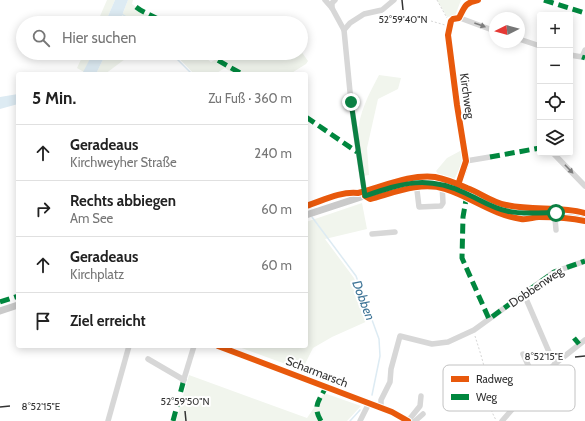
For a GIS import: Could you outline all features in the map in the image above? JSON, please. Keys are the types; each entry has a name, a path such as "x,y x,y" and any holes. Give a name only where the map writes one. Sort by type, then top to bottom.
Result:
{"main road":[{"path":"308,214 381,191 416,182 442,184 457,189 486,204 508,211 524,213 556,213 585,217"},
{"path":"0,311 16,306"}],"street":[{"path":"325,0 332,8 344,30 357,152 365,196"},
{"path":"332,8 332,3 335,0"},
{"path":"344,30 350,23 364,14 382,10 394,0"},
{"path":"450,24 453,19 459,18 489,28"},
{"name":"Kirchweg","path":"450,24 448,34 466,161 457,189"},
{"path":"525,41 537,45"},
{"path":"573,56 582,57 585,50"},
{"path":"556,156 585,186"},
{"path":"466,161 490,157"},
{"path":"416,182 419,207 441,206 442,184"},
{"path":"556,213 556,230"},
{"path":"372,234 395,232"},
{"name":"Dobbenweg","path":"381,408 381,400 390,382 391,368 400,336 426,343 448,342 474,330 554,272 585,261"},
{"path":"522,295 549,352 556,363 585,340"},
{"path":"108,421 128,348"},
{"path":"148,359 183,382 193,348"},
{"name":"Scharmarsch","path":"223,348 392,412 408,421"},
{"path":"523,354 528,365"},
{"path":"408,421 420,406 420,396"},
{"path":"360,421 369,403"},
{"path":"502,421 511,411"},
{"path":"415,421 423,414"}],"path":[{"path":"437,0 450,24"},
{"path":"431,21 450,24"},
{"path":"474,330 483,365"},
{"path":"492,411 497,421"}],"shaded area":[{"path":"107,0 115,0 108,16 100,16"},
{"path":"115,0 128,0 122,16 108,16"},
{"path":"128,0 133,0 132,4 149,16 122,16"},
{"path":"437,0 461,0 455,16 447,17"},
{"path":"81,60 90,60 84,72 77,68"},
{"path":"89,60 103,60 97,72 83,72"},
{"path":"103,60 124,60 108,72 97,72"},
{"path":"181,60 208,60 211,62 215,60 308,61 306,64 293,72 231,72 225,68 218,72 192,72"},
{"path":"379,75 401,78 398,89 378,99 367,148 369,175 363,176 358,128 365,104"},
{"path":"16,94 16,105 0,109 0,97"},
{"path":"462,151 464,161 454,180 440,177 436,171 447,158"},
{"path":"362,203 367,229 325,239 354,278 370,320 332,337 313,348 302,370 242,348 308,348 308,221"},
{"path":"189,375 307,418 324,393 361,406 347,421 176,421"}],"waterway":[{"name":"Dobben","path":"178,60 190,72"},
{"name":"Dobben","path":"312,217 356,276 379,339 380,356 372,395"},
{"name":"Dobben","path":"350,421 360,410"}],"marked path":[{"path":"544,0 585,13"},
{"path":"136,7 152,16"},
{"path":"217,60 238,72"},
{"path":"308,118 357,152"},
{"path":"490,157 537,149"},
{"path":"467,194 463,217 462,258 489,319 554,272 585,261"},
{"path":"0,302 16,297"},
{"path":"574,338 579,344"},
{"path":"173,421 183,383"},
{"path":"321,421 318,416 317,407 326,387"}],"cycle path":[{"path":"458,185 466,161 448,35 451,21 459,18 464,8 470,2 478,0"},
{"path":"308,205 345,193 358,193 406,179 416,177 435,177 472,190 496,202 506,205 585,213"},
{"path":"365,196 370,199 417,187 436,187 455,192 492,210 511,217 524,219 556,217 585,221"},
{"path":"223,348 392,412 408,421"}],"route":[{"path":"351,102 357,152 365,196 413,182 437,183 457,189 486,204 508,211 524,213 556,213"}]}
